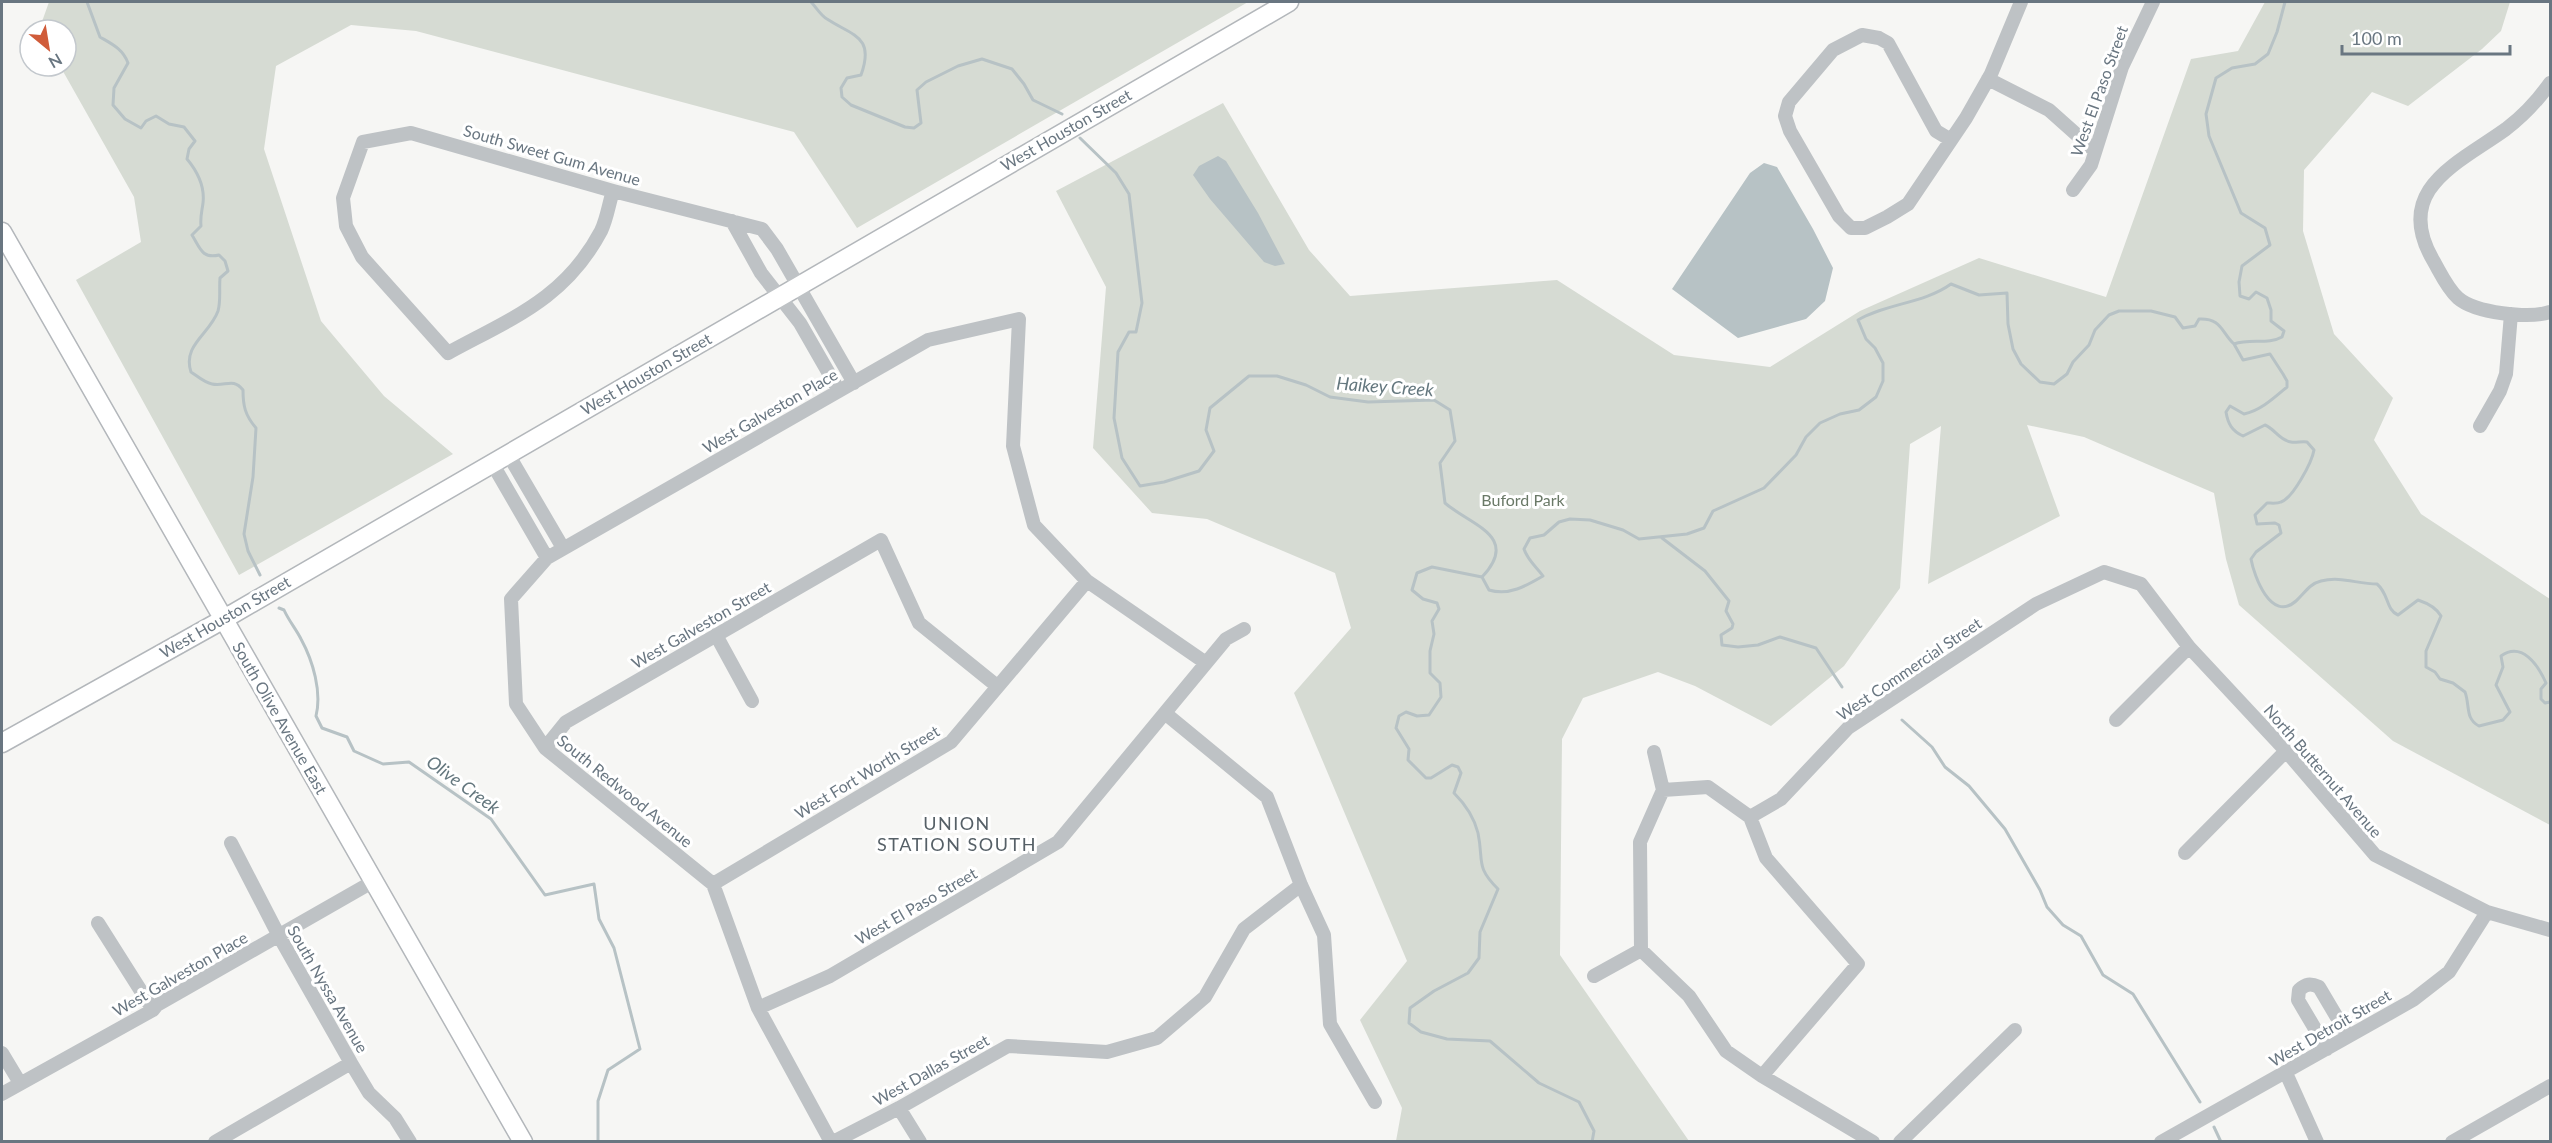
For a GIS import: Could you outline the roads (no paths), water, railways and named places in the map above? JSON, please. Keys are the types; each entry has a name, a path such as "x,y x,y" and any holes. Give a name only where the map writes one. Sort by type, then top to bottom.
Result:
{"main road":[{"name":"West Houston Street","path":"2,743 224,619 1289,2"},
{"name":"South Olive Avenue East","path":"3,237 374,881 519,1140"}],"street":[{"path":"1951,140 1936,131 1888,43 1879,38 1862,35 1833,51 1789,102 1785,116 1790,131 1839,216 1851,228 1865,228 1887,218 1908,204 1951,140 1988,79 2021,2"},
{"name":"West El Paso Street","path":"2073,190 2091,165 2122,67 2153,2"},
{"path":"1988,79 2049,110 2095,151"},
{"path":"2550,83 2514,122 2451,165 2429,188 2420,220 2422,235 2428,250 2452,291 2466,303 2511,314 2550,312"},
{"name":"South Sweet Gum Avenue","path":"613,191 602,229 572,275 540,303 448,353 362,257 346,226 344,198 363,142 411,133 613,191 762,229 777,249 854,383"},
{"path":"732,221 758,268 800,323 839,391"},
{"path":"2480,426 2500,391 2506,374 2511,314"},
{"name":"West Galveston Place","path":"547,558 928,340 1019,319 1013,446 1034,525 1087,581"},
{"path":"500,458 562,549"},
{"path":"500,458 547,558"},
{"name":"West Galveston Street","path":"545,748 566,722 881,540 920,623 997,686"},
{"name":"South Redwood Avenue","path":"547,558 511,599 516,704 545,748 713,884"},
{"name":"North Butternut Avenue","path":"2104,572 2141,584 2189,647 2286,751 2375,855 2487,912 2550,930"},
{"name":"West Commercial Street","path":"1750,817 1781,799 1848,728 2036,604 2104,572"},
{"path":"1087,581 1206,663"},
{"name":"West Fort Worth Street","path":"713,884 951,742 1087,581"},
{"name":"West El Paso Street","path":"758,1008 830,976 1058,842 1226,639 1244,628"},
{"path":"716,635 752,701"},
{"path":"2116,720 2189,647"},
{"path":"1166,714 1267,797 1323,935 1330,1024 1375,1102"},
{"path":"2185,853 2286,751"},
{"path":"1654,752 1663,790 1640,842 1641,951 1689,996 1726,1051 1762,1076 1873,1142"},
{"path":"1663,790 1708,787 1750,817 1766,858 1858,964 1762,1076"},
{"name":"South Nyssa Avenue","path":"231,843 279,936 351,1063 369,1093 395,1118 410,1142"},
{"name":"West Galveston Place","path":"2,1094 153,1010 374,881"},
{"path":"713,884 758,1008 832,1142"},
{"name":"West Dallas Street","path":"832,1142 899,1108 1008,1046 1107,1052 1156,1038 1205,997 1244,929 1301,885"},
{"name":"West Detroit Street","path":"2161,1142 2413,1000 2449,972 2487,912"},
{"path":"98,923 153,1010"},
{"path":"1594,976 1641,951"},
{"path":"2327,1049 2298,1000 2299,990 2305,985 2312,983 2319,987 2348,1036"},
{"path":"1900,1142 2015,1030"},
{"path":"2,1053 20,1083"},
{"path":"215,1142 351,1063"},
{"path":"2286,1073 2317,1142"},
{"path":"2452,1142 2550,1086"},
{"path":"899,1108 920,1142"}],"waterway":[{"name":"Olive Creek","path":"87,2 100,37 120,50 128,63 114,88 113,105 125,119 141,128 146,121 156,116 169,124 184,127 195,141 189,149 187,159 200,179 203,197 201,226 192,235 205,254 219,255 225,261 228,271 220,278 218,311 193,347 189,363 191,372 207,382 217,385 232,383 239,386 243,390 244,406 249,419 256,428 253,477 244,534 248,551 260,575"},
{"name":"Haikey Creek","path":"811,2 825,18 853,34 863,45 865,62 861,75 847,78 841,88 842,97 851,105 905,127 914,128 921,123 917,90 926,82 958,66 982,59 1012,69 1033,100 1062,114"},
{"name":"Haikey Creek","path":"1080,138 1116,173 1129,194 1142,303 1136,332 1129,332 1118,352 1114,418 1122,458 1140,486 1164,482 1199,471 1214,451 1206,430 1210,408 1249,376 1277,376 1306,385 1330,397 1368,402 1434,400 1450,410 1455,441 1440,463 1445,503 1478,525 1494,541 1496,551 1493,563 1482,577 1489,590 1503,592 1524,586 1543,576 1524,549 1530,538 1544,535 1559,522 1570,519 1590,520 1623,530 1639,539 1687,534 1704,528 1713,511 1764,488 1796,455 1806,437 1820,423 1840,414 1859,410 1876,397 1883,381 1883,363 1875,348 1866,339 1858,320 1869,314 1929,296 1951,284 1979,295 2007,293 2008,324 2013,349 2021,364 2040,382 2054,384 2067,374 2073,362 2089,345 2095,330 2109,315 2119,311 2151,311 2175,317 2183,328 2195,326 2199,319 2207,319 2217,323 2234,344 2271,341 2282,337 2284,331 2271,321 2271,310 2267,298 2256,292 2249,299 2240,296 2239,282 2242,266 2270,245 2265,228 2241,213 2209,136 2206,114 2216,78 2232,68 2255,64 2268,54 2285,2"},
{"name":"Haikey Creek","path":"2234,344 2243,360 2270,354 2287,381 2287,387 2256,410 2244,414 2230,406 2226,412 2231,427 2243,436 2265,425 2283,439 2307,442 2314,450 2306,471 2291,494 2279,503 2267,503 2255,515 2257,524 2275,523 2279,525 2281,533 2256,552 2251,559 2265,595 2279,606 2287,606 2296,601 2313,584 2321,581 2342,580 2377,584 2384,592 2391,609 2398,615 2418,600 2439,613 2441,616 2426,651 2426,667 2435,672 2440,679 2453,683 2465,692 2470,716 2479,726 2503,720 2510,712 2496,685 2503,667 2501,656 2509,652 2522,653 2539,669 2546,683 2541,689 2541,699 2545,703 2550,702"},
{"path":"1662,538 1705,571 1729,601 1726,611 1733,624 1732,628 1721,635 1722,645 1738,647 1758,645 1780,637 1816,648 1842,687"},
{"path":"1482,577 1432,567 1417,573 1412,590 1423,599 1437,603 1439,609 1432,621 1434,634 1430,651 1430,673 1440,683 1441,697 1429,715 1417,716 1406,712 1399,716 1396,728 1409,749 1408,760 1426,778 1431,778 1452,765 1458,767 1461,773 1454,793 1474,822 1480,843 1483,869 1498,889 1480,932 1479,958 1468,973 1434,991 1410,1008 1409,1023 1421,1032 1447,1039 1490,1041 1539,1083 1579,1102 1594,1131 1592,1142"},
{"name":"Olive Creek","path":"279,608 284,610 309,657 317,687 316,716 322,728 347,737 354,751 383,764 409,762 491,819 545,895 594,884 599,919 614,948 640,1049 608,1070 598,1101 598,1142"},
{"path":"1902,720 1932,747 1945,767 1969,786 2005,829 2040,890 2047,907 2063,925 2081,936 2103,975 2133,994 2200,1102"},
{"path":"2214,1127 2221,1142"}],"district":[{"name":"UNION STATION SOUTH","path":"957,834"}],"park label":[{"name":"Buford Park","path":"1523,500"}]}
